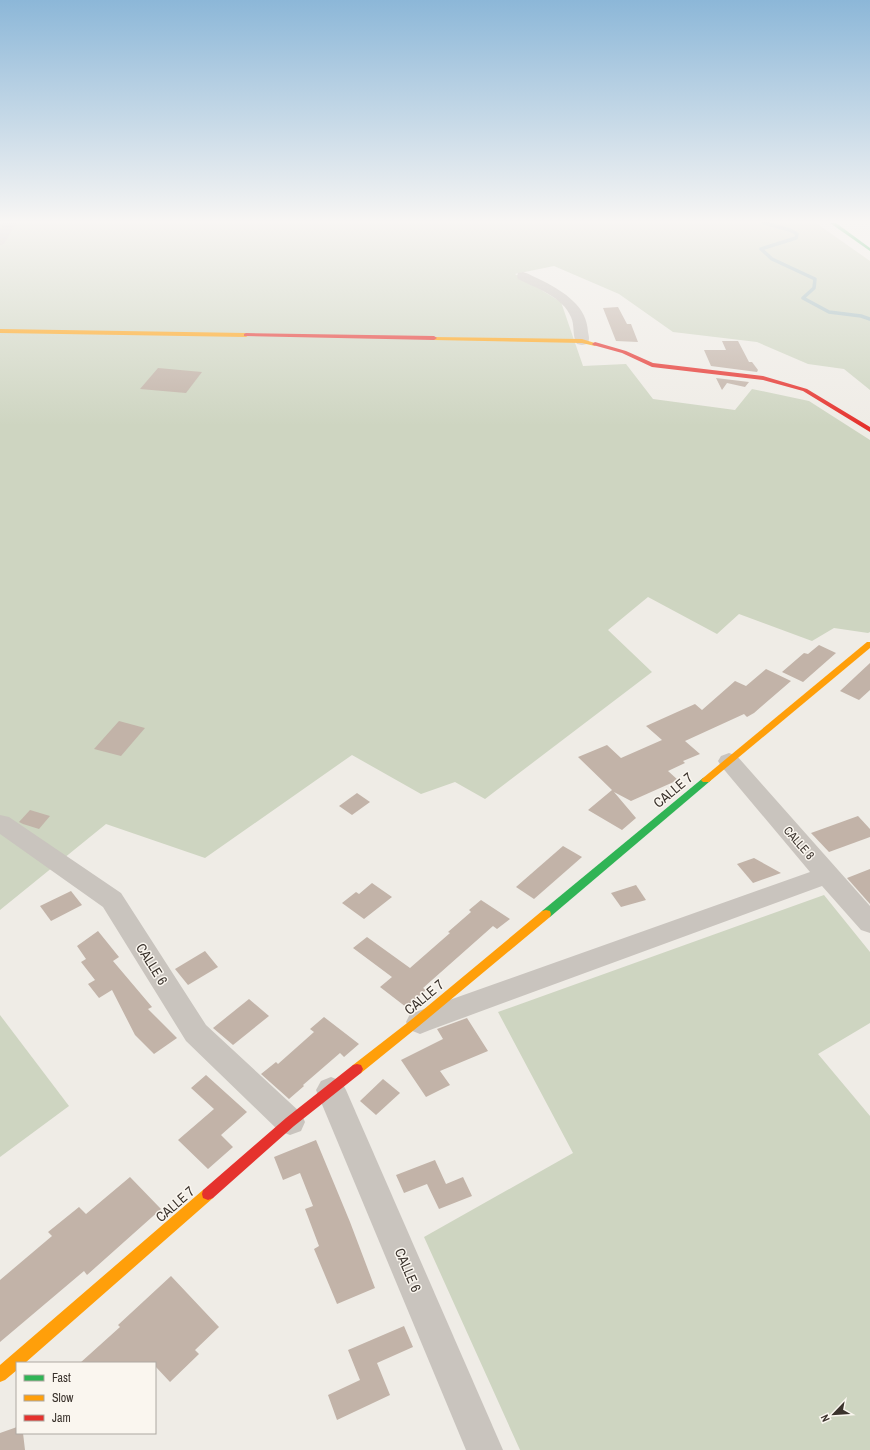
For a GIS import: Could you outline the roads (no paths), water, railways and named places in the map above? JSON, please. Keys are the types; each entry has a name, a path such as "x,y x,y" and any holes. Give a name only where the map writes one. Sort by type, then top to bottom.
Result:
{"street":[{"path":"549,291 572,305 583,330 582,341"},
{"path":"0,332 582,341 624,352 652,365 763,378 805,390 870,430"},
{"name":"CALLE 7","path":"17,1362 290,1122 415,1023 870,644"},
{"name":"CALLE 8","path":"729,761 870,923"},
{"name":"CALLE 6","path":"1,823 112,900 196,1033 290,1122"},
{"path":"415,1023 827,875"},
{"name":"CALLE 6","path":"331,1090 485,1450"},
{"name":"CALLE 7","path":"0,1375 16,1362"}],"waterway":[{"path":"811,291 803,298 829,312 861,316 870,319"}]}
